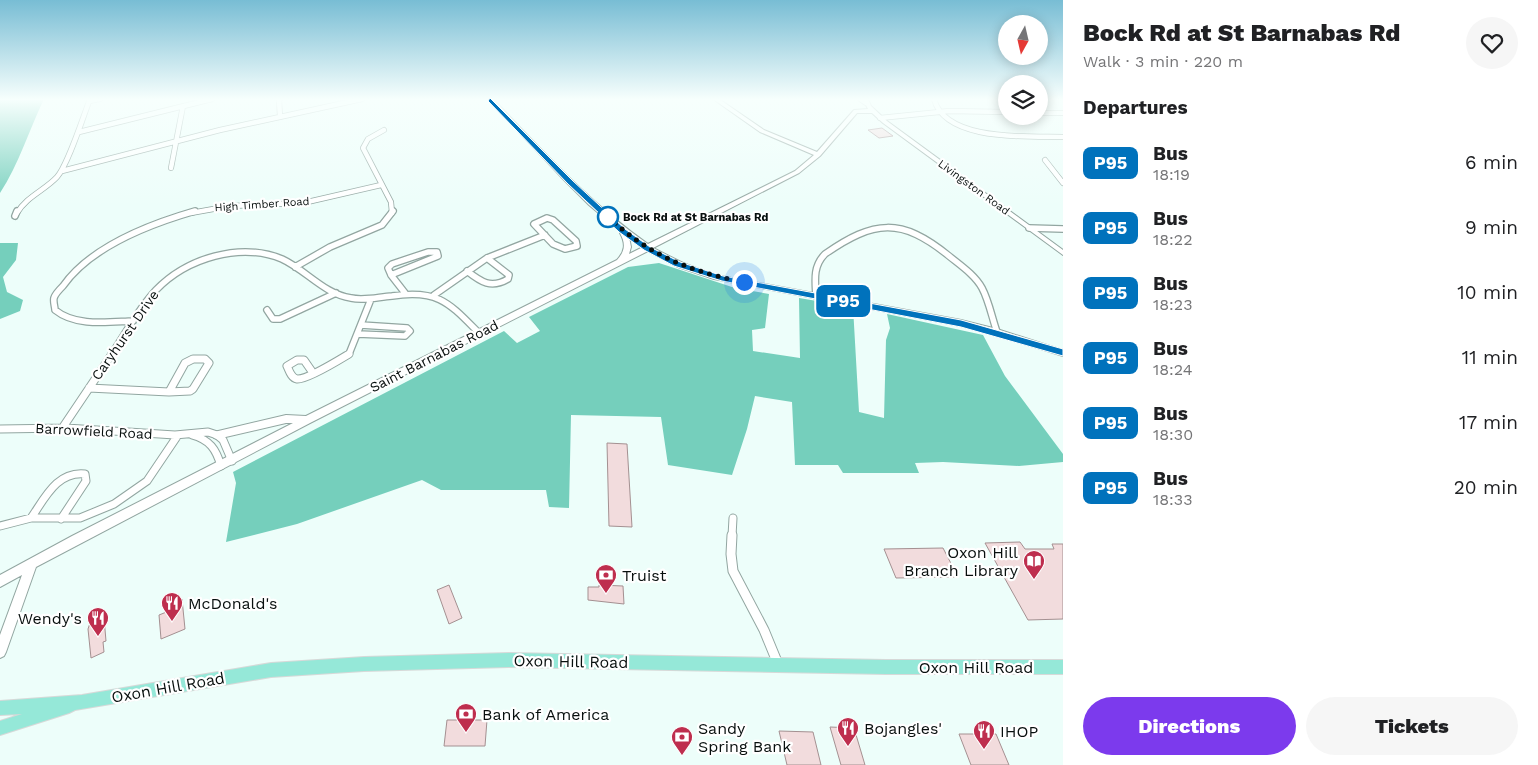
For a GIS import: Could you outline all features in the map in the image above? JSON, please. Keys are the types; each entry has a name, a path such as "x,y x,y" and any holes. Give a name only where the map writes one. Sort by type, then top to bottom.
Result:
{"main road":[{"path":"524,135 570,182 622,230 647,249 677,264 708,275 930,317 997,332 1063,353"},
{"path":"771,135 818,155"},
{"name":"Saint Barnabas Road","path":"0,581 123,514 232,461 307,420 797,172 818,155 836,135"},
{"name":"Livingston Road","path":"903,135 1063,253"},
{"path":"620,262 628,249 627,240 622,230"},
{"path":"217,435 286,419 307,420"},
{"path":"0,652 32,563"},
{"name":"Oxon Hill Road","path":"0,708 82,702 270,670 333,665 494,660 779,665 1063,666"},
{"name":"Oxon Hill Road","path":"0,728 82,702"}],"street":[{"path":"16,216 21,207 62,171 78,135"},
{"path":"171,168 177,135"},
{"path":"62,171 206,135"},
{"path":"296,267 330,247 378,227 387,222 392,214 393,206 363,147 370,137 375,135"},
{"path":"1025,135 1063,137"},
{"path":"1045,160 1063,183"},
{"name":"High Timber Road","path":"133,321 80,320 63,317 55,310 54,298 70,276 91,259 131,234 164,219 214,207 312,201 381,185"},
{"path":"550,219 577,244 574,248 560,250 545,235 534,224 537,221 550,219"},
{"path":"816,296 815,266 821,256 866,229 883,227 902,229 929,240 978,282 983,290 997,332"},
{"path":"1030,228 1063,228"},
{"path":"480,334 448,302 434,295 487,258 545,235"},
{"path":"391,275 436,259 439,254 437,252 428,252 392,264 388,268 391,275 405,293"},
{"name":"Caryhurst Drive","path":"62,427 133,321 161,285 177,273 203,261 229,254 254,253 280,258 336,293 350,298 371,299 421,292 434,295"},
{"path":"467,271 488,286 497,285 508,279 509,275 507,273 487,258"},
{"path":"267,310 273,318 280,319 336,293"},
{"path":"313,373 306,362 300,359 289,364 287,369 294,379 297,379 313,373 349,355 371,299"},
{"path":"358,334 401,336 409,334 410,329 361,325"},
{"path":"89,388 169,392 190,391 209,365 208,361 189,360 169,392"},
{"name":"Barrowfield Road","path":"0,429 62,427 178,435 202,433 217,435"},
{"path":"188,434 203,438 216,449 221,466"},
{"path":"0,526 31,518 80,518 114,504 137,490 151,476 178,435"},
{"path":"217,435 227,445 232,461"},
{"path":"31,518 59,480 66,474 75,472 86,474 87,478 61,519"},
{"path":"733,518 730,554 733,571 764,630 779,665"}],"green space":[{"path":"0,135 29,135 7,182 0,193"},
{"path":"0,243 18,243 16,260 3,277 7,292 23,300 20,311 0,319"},
{"path":"659,263 735,288 769,294 765,328 752,330 753,351 800,358 799,298 853,307 859,412 884,418 886,340 890,328 887,314 983,335 1005,376 1063,454 1063,462 1019,466 943,462 915,463 919,473 843,473 838,465 795,465 792,402 755,396 747,429 732,475 668,465 661,417 571,415 569,508 549,507 546,490 441,490 422,480 297,524 226,542 236,483 233,472 504,331 517,343 540,331 529,317 628,267"}],"building":[{"path":"874,135 893,136 879,138"},
{"path":"607,443 627,444 632,527 609,526"},
{"name":"Oxon Hill Branch Library","path":"1020,542 1025,549 1054,549 1052,544 1063,544 1063,619 1028,620 985,543"},
{"path":"943,548 958,577 896,578 884,549"},
{"path":"449,585 462,618 449,624 437,590"},
{"name":"Truist","path":"599,585 623,586 624,604 588,600 588,587 599,587"},
{"name":"McDonald's","path":"182,599 185,629 161,639 159,615 169,611 168,604"},
{"name":"Wendy's","path":"104,618 106,641 103,642 104,652 91,658 88,629 90,623"},
{"name":"Bank of America","path":"447,720 487,720 485,746 444,746"},
{"name":"Bojangles'","path":"830,727 854,728 865,765 841,765"},
{"path":"779,731 813,732 821,765 787,765"},
{"name":"IHOP","path":"959,734 996,734 1009,765 971,765"}],"bus line":[{"name":"P95","path":"524,135 570,182 631,238 647,249 677,264 722,278 961,323 997,332 1063,353"}],"place":[{"name":"Bock Rd at St Barnabas Rd","path":"608,217"},
{"name":"Oxon Hill Branch Library","path":"1034,580"},
{"name":"Truist","path":"606,594"},
{"name":"McDonald's","path":"172,622"},
{"name":"Wendy's","path":"98,637"},
{"name":"Bank of America","path":"466,733"},
{"name":"Bojangles'","path":"848,747"},
{"name":"IHOP","path":"984,750"},
{"name":"Sandy Spring Bank","path":"682,756"}],"route":[{"path":"608,217 605,214 631,238 647,249 669,260 708,275 744,282"}]}
